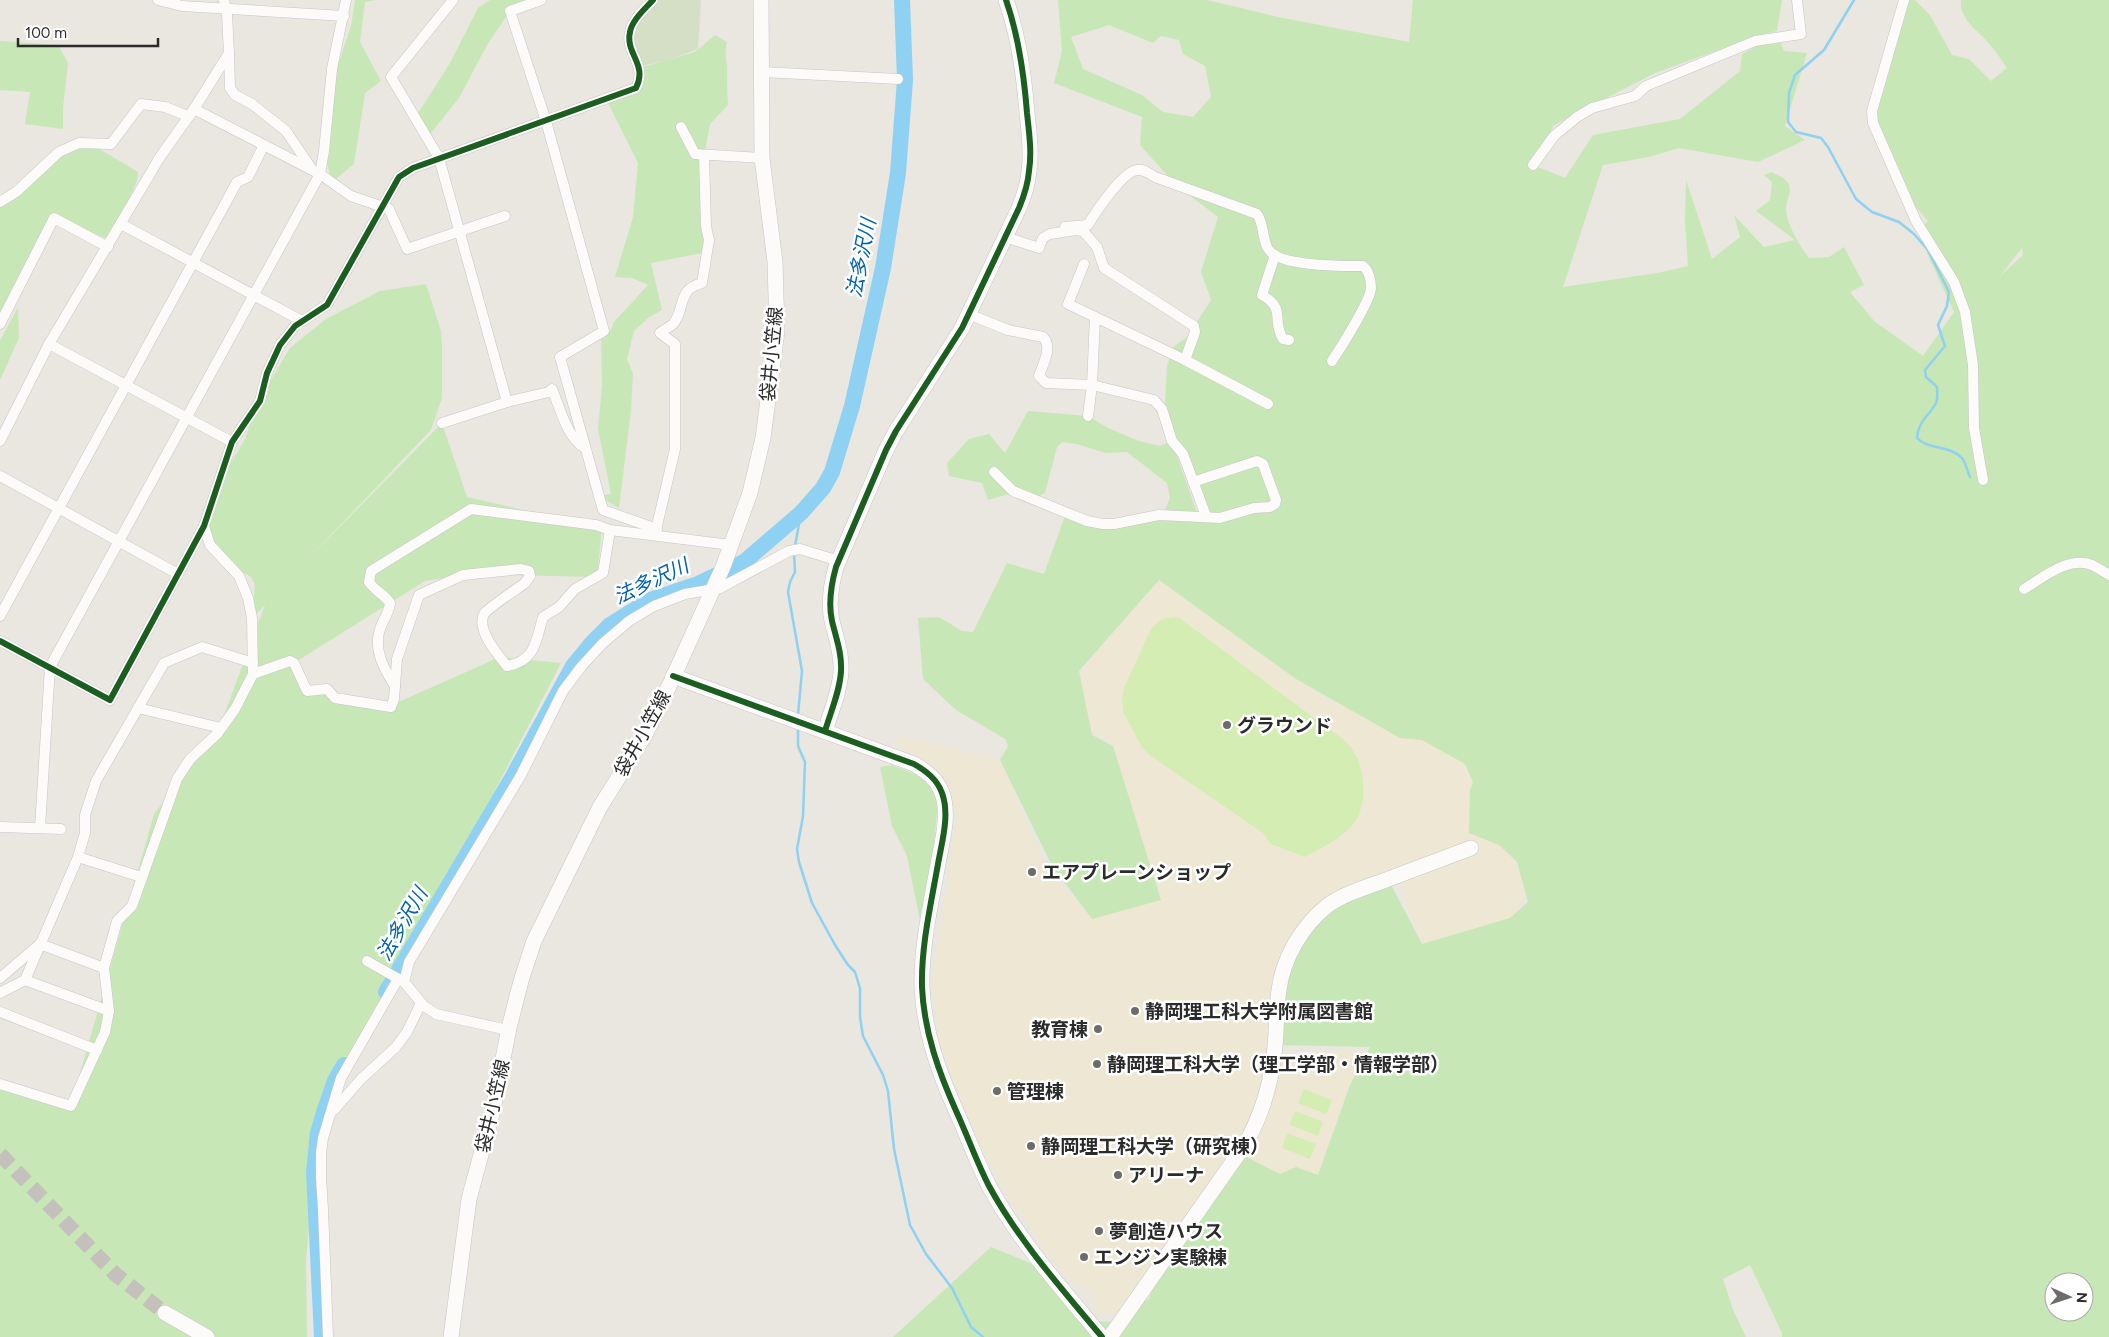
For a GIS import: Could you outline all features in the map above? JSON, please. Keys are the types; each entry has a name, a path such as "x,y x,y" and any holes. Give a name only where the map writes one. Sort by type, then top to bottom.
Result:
{"street":[{"path":"158,0 182,6 225,4 344,16"},
{"path":"40,828 50,667 254,294 316,172 324,152 332,69 346,0"},
{"path":"453,0 391,77 439,158 507,402"},
{"path":"541,0 510,11 546,120 604,331 560,357 603,510 656,532"},
{"path":"0,641 110,700 204,526 232,442 260,401 267,373 280,345 295,326 327,305 399,177 413,168 439,158 636,88 640,80 640,72 630,43 630,32 634,22 653,0"},
{"name":"袋井小笠線","path":"451,1337 469,1199 493,1110 508,1030 520,980 534,941 600,807 645,735 723,567 750,494 763,438 777,331 775,262 762,158 761,0"},
{"path":"825,731 836,699 841,672 841,656 830,604 832,584 839,561 886,450 896,431 954,341 1006,237 1026,188 1030,170 1030,144 1019,44 1006,0"},
{"path":"1533,165 1554,136 1576,117 1592,108 1635,96 1646,86 1755,40 1801,34 1797,0"},
{"path":"1904,0 1872,111 1873,123 1916,222 1954,282 1965,312 1974,365 1974,428 1983,480"},
{"path":"225,4 230,88 235,95 252,104 286,131 316,172"},
{"path":"0,441 49,344 160,157 191,113 229,53"},
{"path":"761,72 898,79"},
{"path":"0,202 16,192 59,152 79,143 111,144 141,104 191,113 264,145 316,172 351,196 389,209 408,249 505,216"},
{"path":"681,127 695,154 762,158"},
{"path":"0,616 237,182 248,177 264,145"},
{"path":"656,532 675,449 675,344 660,333 673,323 685,295 693,286 702,283 709,240 706,226 704,155"},
{"path":"1064,232 1065,227 1088,225 1102,202 1127,175 1139,169 1147,171 1154,177 1257,214 1261,219 1267,248 1275,255 1312,266 1364,266 1368,270 1372,290 1349,335 1332,361"},
{"path":"0,324 54,218 108,247"},
{"path":"121,224 302,321"},
{"path":"1006,237 1039,248 1043,238 1050,234 1076,230 1083,231 1097,247 1104,268 1194,326 1195,332 1185,360"},
{"path":"1275,255 1262,295 1273,301 1276,306 1280,334 1283,339 1289,340"},
{"path":"1084,264 1068,304 1185,360 1268,404"},
{"path":"968,314 1008,330 1043,337 1048,347 1039,376 1046,383 1092,384 1154,400 1158,403 1162,408 1172,441 1183,454 1206,516"},
{"path":"1088,416 1092,384 1095,317"},
{"path":"49,344 127,384 232,442"},
{"path":"442,423 507,402 549,392 552,389 577,444 585,448"},
{"path":"994,472 1013,490 1087,521 1114,524 1159,515 1220,518 1254,508 1270,507 1276,500 1263,464 1258,461 1194,482"},
{"path":"0,476 178,574"},
{"path":"395,686 383,668 378,652 380,630 389,612 390,603 385,596 375,591 369,582 371,571 471,509 596,526 610,530 656,532 731,545"},
{"path":"0,1084 71,1106 105,1032 109,1011 104,968 117,921 132,906 177,779 190,759 221,728 234,709 253,669 252,618 244,586 232,568 210,544 204,526"},
{"path":"0,993 25,980 78,857 85,833 85,815 96,780 164,663 202,647 253,669 290,661 294,663 307,691 327,689 335,698 385,708 391,707 394,699 397,659 419,595 463,574 529,571 530,576 525,583 485,612 482,621 490,645 507,666 518,664 530,654 537,642 543,617 559,607 575,589 603,573 610,530"},
{"path":"328,1337 321,1153 323,1138 344,1074 521,775 563,691 602,644 629,621 654,606 685,594 720,588 789,550 800,549 839,561"},
{"path":"2024,589 2063,566 2076,563 2091,565 2109,575"},
{"path":"674,676 914,764 927,771 942,792 946,818 923,966 924,1010 932,1048 943,1081 990,1186 1017,1230 1102,1337"},
{"path":"138,708 221,728"},
{"path":"0,827 61,829"},
{"path":"1110,1337 1246,1143 1256,1125 1264,1106 1273,1069 1279,990 1283,971 1289,955 1307,926 1328,905 1338,900 1366,887 1471,848"},
{"path":"78,857 141,877"},
{"path":"40,944 104,968"},
{"path":"0,978 40,944"},
{"path":"367,961 401,980 421,1003 436,1014 508,1030"},
{"path":"25,980 109,1011"},
{"path":"332,1113 365,1076 396,1047 407,1032 421,1003"},
{"path":"0,1012 97,1050"},
{"path":"344,1074 365,1076"},
{"path":"165,1312 207,1337"}],"shaded area":[{"path":"1159,580 1330,703 1365,657 1465,764 1473,782 1470,790 1469,833 1499,845 1517,862 1526,896 1511,918 1422,944 1395,869 1328,898 1306,916 1286,945 1276,967 1271,993 1267,1061 1310,1062 1311,1052 1362,1052 1317,1175 1296,1167 1280,1174 1147,1273 1117,1313 1096,1314 1094,1292 1067,1279 1017,1211 983,1151 956,1088 940,1044 932,984 957,818 950,788 941,772 899,747 896,735 1000,760 1045,867 1092,919 1161,900 1110,739 1092,736 1080,679 1083,670 1143,581"}],"green space":[{"path":"355,0 375,0 365,2 360,42 381,81 365,93 354,164 332,182 324,151 331,86 351,26"},
{"path":"490,0 541,0 510,11 487,45 459,98 427,138 415,118 450,63 478,8"},
{"path":"653,0 701,0 698,49 668,60 641,66 631,45 634,22"},
{"path":"1058,0 1207,0 1278,17 1409,42 1413,0 1782,0 1777,31 1754,37 1655,73 1554,125 1533,165 1565,178 1593,135 1680,119 1740,71 1742,54 1759,45 1780,41 1784,51 1807,53 1785,126 1805,140 1758,162 1679,148 1649,157 1603,165 1563,287 1657,273 1688,266 1685,220 1686,180 1712,259 1740,237 1734,215 1764,247 1795,240 1756,211 1770,200 1772,182 1764,175 1771,172 1784,179 1789,185 1790,191 1786,205 1788,221 1809,258 1829,257 1844,247 1864,285 1850,292 1874,321 1923,356 1954,312 1917,231 1928,221 1914,205 1873,123 1904,0 1915,0 1930,15 1952,55 1969,59 1991,81 2007,68 1991,46 1965,17 1962,12 1961,0 2109,0 2109,1337 1782,1337 1782,1333 1750,1265 1723,1279 1733,1310 1746,1337 893,1337 991,1247 1047,1270 1095,1321 1110,1322 1123,1312 1149,1299 1161,1265 1239,1153 1280,1174 1296,1167 1318,1175 1350,1085 1370,1047 1275,1045 1283,971 1316,916 1388,879 1422,944 1510,918 1528,902 1517,862 1499,845 1469,833 1470,790 1473,782 1465,764 1422,740 1400,738 1296,679 1159,580 1079,671 1092,735 1113,746 1161,900 1092,919 1052,866 1000,760 1008,746 1005,739 956,710 923,679 918,618 939,617 962,631 973,632 1007,563 1044,574 1066,513 1103,524 1163,515 1170,498 1167,483 1127,452 1105,453 1077,444 1062,442 1057,447 1045,493 1034,499 1009,494 988,500 982,483 949,476 947,463 969,439 989,434 1005,453 1028,411 1088,416 1108,428 1139,441 1160,446 1172,441 1198,516 1206,516 1162,409 1165,403 1167,367 1172,348 1188,336 1211,300 1201,272 1218,217 1176,185 1140,145 1142,117 1054,83 1062,51","holes":["1109,25 1153,43 1161,36 1179,40 1183,54 1205,66 1211,97 1193,117 1163,112 1142,95 1083,69 1071,37","2022,248 2023,255 2000,276"]},
{"path":"715,35 727,42 728,105 710,124 704,155 707,252 651,263 662,310 648,318 634,331 627,359 633,374 631,410 619,508 599,496 611,494 598,429 602,386 601,333 608,344 603,333 610,332 614,322 648,285 632,278 615,277 633,217 638,163 606,99 636,88 639,68 695,52"},
{"path":"0,41 58,45 68,63 63,108 63,129 25,124 30,92 0,90"},
{"path":"91,144 138,172 137,181 111,240 59,221 0,315 0,202 59,152"},
{"path":"426,284 441,331 442,345 442,398 431,430 308,559 442,423 467,497 602,528 597,577 469,574 425,581 294,663 307,691 385,708 500,657 561,663 427,922 341,1078 315,1163 306,1260 307,1337 0,1337 0,1081 71,1105 154,814 217,734 265,605 252,618 255,585 251,577 227,563 210,545 207,518 219,482 244,441 262,395 290,348 326,319 380,291"},
{"path":"18,307 19,338 0,380 0,341"},
{"name":"グラウンド","path":"1178,617 1344,740 1352,749 1358,759 1362,777 1362,804 1360,813 1352,826 1340,837 1305,857 1271,844 1263,833 1151,756 1141,746 1123,711 1124,688 1151,629 1163,620"},
{"path":"892,765 919,776 932,788 938,803 930,884 921,925 907,856 892,826 880,767"},
{"path":"1304,1089 1332,1100 1326,1114 1298,1103"},
{"path":"1295,1111 1323,1122 1318,1136 1290,1125"},
{"path":"1287,1133 1316,1144 1310,1159 1282,1148"}],"waterway":[{"name":"法多沢川","path":"386,992 512,778 573,666 591,644 610,625 650,600 698,584 744,562 801,513 823,488 832,472 852,406 883,268 898,173 905,80 902,0"},
{"path":"1854,0 1824,50 1795,75 1789,93 1788,122 1796,132 1821,138 1828,147 1856,199 1872,212 1899,222 1914,234 1928,250 1949,292 1947,306 1938,325 1945,346 1925,370 1926,377 1937,387 1937,401 1919,427 1917,438 1922,442 1957,454 1962,458 1970,477"},
{"path":"795,546 801,513"},
{"path":"794,554 795,572 788,592 802,671 798,715"},
{"path":"798,728 798,746 805,762 803,816 797,849 799,862 812,903 835,945 855,972 860,988 860,1017 863,1036 883,1075 888,1091 894,1149 910,1225 926,1254 952,1288 971,1327 983,1337"},
{"name":"法多沢川","path":"322,1337 314,1172 318,1133 335,1081 344,1065"}],"tunnel":[{"path":"0,1154 115,1274 165,1313"}],"cycle path":[{"path":"0,641 110,700 204,526 232,442 260,401 267,373 280,345 295,326 327,305 399,177 413,168 636,88 639,72 629,40 630,32 636,19 653,0"},
{"path":"825,731 837,694 841,671 840,652 830,608 831,587 836,567 886,450 896,431 962,328 1019,208 1027,185 1030,149 1024,84 1018,42 1006,0"},
{"path":"673,676 914,764 927,773 937,784 944,801 945,819 923,956 923,1004 929,1036 944,1083 989,1186 1027,1245 1102,1337"}],"place":[{"name":"グラウンド","path":"1227,725"},
{"name":"エアプレーンショップ","path":"1032,872"},
{"name":"静岡理工科大学附属図書館","path":"1135,1011"},
{"name":"教育棟","path":"1098,1029"},
{"name":"静岡理工科大学（理工学部・情報学部）","path":"1097,1064"},
{"name":"管理棟","path":"997,1091"},
{"name":"静岡理工科大学（研究棟）","path":"1031,1146"},
{"name":"アリーナ","path":"1118,1175"},
{"name":"夢創造ハウス","path":"1099,1231"},
{"name":"エンジン実験棟","path":"1084,1257"}]}
